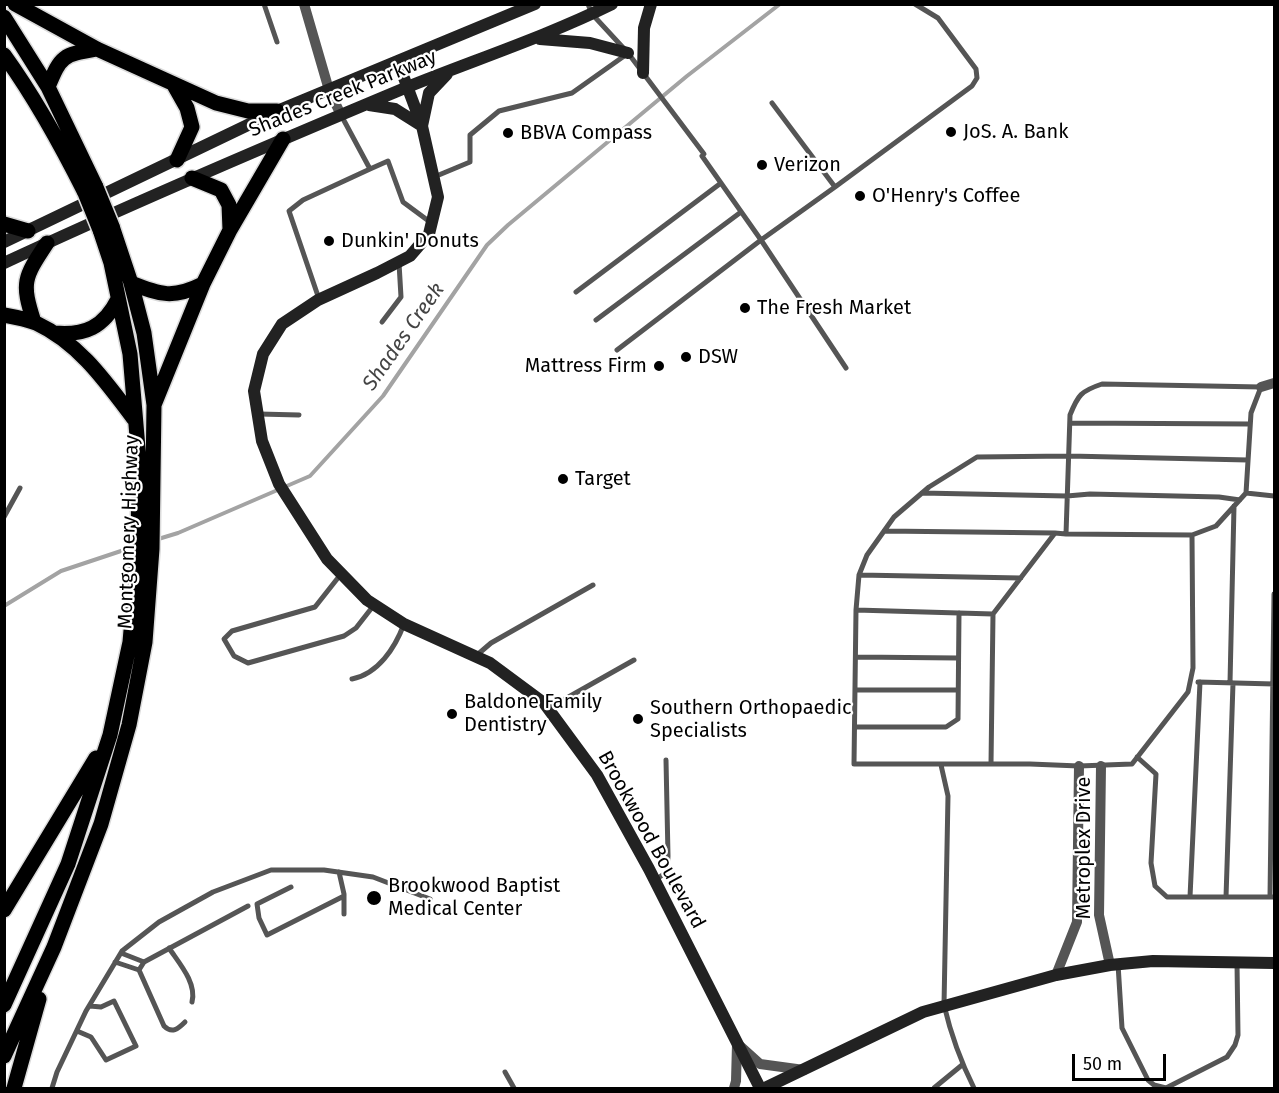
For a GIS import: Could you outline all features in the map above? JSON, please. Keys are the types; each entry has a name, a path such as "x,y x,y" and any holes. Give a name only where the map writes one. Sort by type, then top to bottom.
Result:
{"main road":[{"path":"15,4 97,49 216,103 248,111 278,111"},
{"name":"Montgomery Highway","path":"4,17 48,87 91,190 111,263 130,354 134,420 147,461"},
{"path":"48,87 57,64 72,53 97,49"},
{"name":"Montgomery Highway","path":"4,56 30,91 91,190"},
{"path":"4,80 11,80 30,91"},
{"path":"174,85 187,108 192,127 177,160"},
{"path":"154,405 203,284 230,230 283,139"},
{"path":"192,178 221,190 229,205 230,230"},
{"path":"4,224 28,231"},
{"name":"Montgomery Highway","path":"4,1056 54,947 101,824 129,725 137,642 152,549 147,461 154,405 144,333 131,283 101,227"},
{"path":"34,322 26,296 29,271 47,243"},
{"path":"131,283 162,295 189,291 203,284"},
{"path":"54,333 75,333 96,326 111,313 118,299"},
{"path":"4,315 34,322 54,333 94,365 134,420"},
{"name":"Montgomery Highway","path":"4,1005 68,864 110,735 137,642"},
{"path":"4,910 110,735"},
{"path":"14,1089 54,947"}],"street":[{"path":"304,4 329,90 341,115"},
{"name":"Shades Creek Parkway","path":"4,242 278,111 535,4"},
{"name":"Shades Creek Parkway","path":"101,227 192,178 407,87 536,39 590,9 612,4"},
{"path":"643,73 644,28 651,4"},
{"path":"536,39 579,41 628,53"},
{"name":"Brookwood Boulevard","path":"398,62 422,126 438,197 429,234 410,256 319,299 282,324 263,354 254,391 262,441 281,487 327,559 374,605 404,624 490,663 548,708 597,775 655,880 760,1089"},
{"path":"368,104 395,108 422,126 429,93 450,71"},
{"path":"4,263 47,243 101,227"},
{"path":"1261,387 1275,383"},
{"name":"Metroplex Drive","path":"1056,975 1077,922 1079,766"},
{"name":"Metroplex Drive","path":"1101,766 1099,915 1114,965"},
{"path":"765,1089 923,1012 1056,975 1114,965 1153,962 1275,963"},
{"name":"Brookwood Boulevard","path":"737,1044 760,1064 804,1070"},
{"name":"Brookwood Boulevard","path":"734,1089 737,1044"}],"lane":[{"path":"264,4 277,42"},
{"path":"617,350 761,240 972,86 977,78 976,69 938,18 915,4"},
{"path":"590,9 628,53 689,134 846,368"},
{"path":"434,177 470,162 470,135 499,111 572,93 628,53"},
{"path":"772,103 835,187"},
{"path":"341,115 370,169"},
{"path":"319,299 289,210 303,200 388,161 403,202 431,223"},
{"path":"576,292 721,183"},
{"path":"596,320 741,212"},
{"path":"382,322 400,297 399,262"},
{"path":"884,531 1066,534 1192,535 1216,526 1246,494 1251,413 1261,387 1102,384 1086,390 1076,399 1070,415 1066,534"},
{"path":"258,414 299,415"},
{"path":"1070,423 1250,424"},
{"path":"1192,535 1193,668 1188,692 1132,764 1079,766 854,764 856,610 860,575 867,555 894,517 922,493 977,457 1069,456 1248,460"},
{"path":"4,517 20,488"},
{"path":"922,493 1067,496 1172,495 1240,500"},
{"path":"1246,494 1275,496"},
{"path":"1226,897 1234,506"},
{"path":"991,764 993,614 1055,533"},
{"path":"341,574 315,607 232,631 224,639 234,656 248,663 344,636 356,628 374,605"},
{"path":"860,575 1022,578"},
{"path":"476,656 491,643 593,585"},
{"path":"1137,757 1156,774 1151,863 1155,886 1167,897 1272,897 1275,594"},
{"path":"856,610 993,614"},
{"path":"855,728 946,727 958,719 959,613"},
{"path":"352,679 375,668 388,655 399,639 404,624"},
{"path":"856,657 958,658"},
{"path":"548,708 634,660"},
{"path":"1190,681 1274,684"},
{"path":"1190,897 1200,682"},
{"path":"855,690 958,690"},
{"path":"655,880 666,872 668,856 666,760"},
{"path":"941,765 948,796 944,1005 962,1065 974,1089"},
{"path":"52,1089 57,1072 77,1031 121,953 159,922 213,892 271,870 324,870 373,877 430,899"},
{"path":"339,872 344,896 344,914"},
{"path":"291,887 257,904 259,918 267,935 344,896"},
{"path":"139,970 144,962 248,906"},
{"path":"170,948 193,989 192,1002"},
{"path":"121,953 144,962"},
{"path":"116,962 139,970 167,1029 178,1029 184,1022"},
{"path":"1114,965 1122,1028 1148,1080 1154,1085 1166,1088 1227,1057 1235,1045 1238,1035 1237,963"},
{"path":"77,1031 91,1037 106,1060 136,1046 114,1001 101,1007 90,1006"},
{"path":"934,1089 962,1065"},
{"path":"505,1072 514,1089"}],"waterway":[{"name":"Shades Creek","path":"155,540 178,533 310,476 383,396 487,245 687,76 780,4"},
{"name":"Shades Creek","path":"4,606 61,571 133,547"}],"place":[{"name":"JoS. A. Bank","path":"951,132"},
{"name":"BBVA Compass","path":"508,133"},
{"name":"Verizon","path":"762,165"},
{"name":"O'Henry's Coffee","path":"860,196"},
{"name":"Dunkin' Donuts","path":"329,241"},
{"name":"The Fresh Market","path":"745,308"},
{"name":"DSW","path":"686,357"},
{"name":"Mattress Firm","path":"659,366"},
{"name":"Target","path":"563,479"},
{"name":"Baldone Family Dentistry","path":"452,714"},
{"name":"Southern Orthopaedic Specialists","path":"638,719"},
{"name":"Brookwood Baptist Medical Center","path":"374,898"}]}
